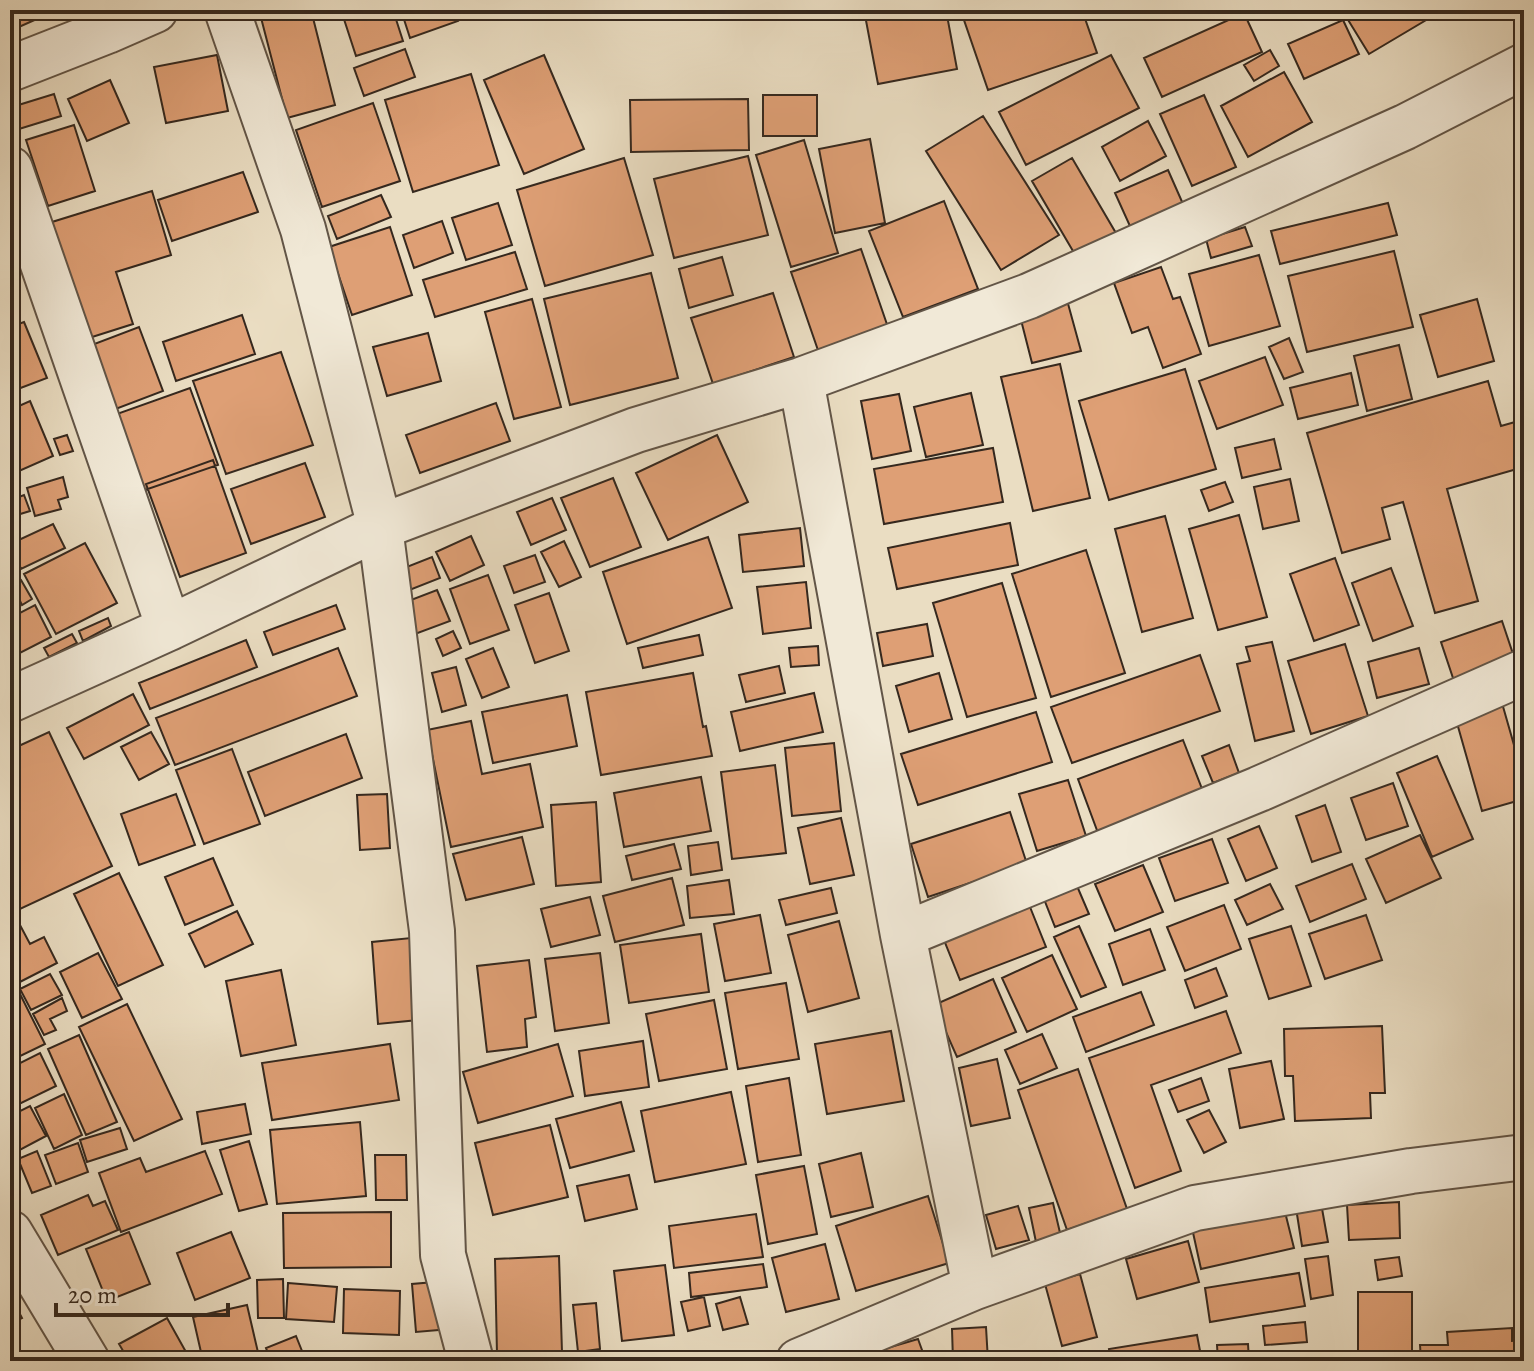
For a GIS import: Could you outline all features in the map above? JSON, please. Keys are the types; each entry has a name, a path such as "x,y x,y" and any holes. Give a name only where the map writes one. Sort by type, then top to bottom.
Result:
{"street":[{"path":"10,69 155,10"},
{"path":"227,10 303,229 380,527 432,931 443,1255 471,1361"},
{"path":"10,700 380,527 636,430 801,380 1029,296 1405,127 1524,66"},
{"path":"10,169 169,628"},
{"path":"801,380 903,935 975,1287"},
{"path":"903,935 1259,789 1524,672"},
{"path":"799,1361 975,1287 1195,1208 1411,1171 1524,1157"},
{"path":"10,1233 87,1361"}],"building":[{"path":"10,10 57,10 10,31"},
{"path":"259,10 311,10 335,105 287,118"},
{"path":"341,10 393,10 403,41 356,56"},
{"path":"401,10 454,10 458,21 410,38"},
{"path":"864,10 946,10 957,69 878,84"},
{"path":"992,10 1082,10 1097,53 988,90 964,20"},
{"path":"1342,10 1443,10 1369,54"},
{"path":"1244,13 1262,52 1162,97 1144,58"},
{"path":"1343,20 1359,54 1304,79 1288,44"},
{"path":"405,49 415,77 364,96 354,68"},
{"path":"1270,50 1279,66 1254,81 1244,65"},
{"path":"217,55 228,111 166,123 154,67"},
{"path":"544,55 584,149 524,174 484,80"},
{"path":"1111,55 1139,108 1026,165 999,112"},
{"path":"1284,72 1312,122 1248,157 1221,106"},
{"path":"471,74 499,165 413,192 385,100"},
{"path":"110,80 129,123 87,141 68,99"},
{"path":"54,94 61,116 19,129 12,107"},
{"path":"763,95 817,95 817,136 763,136"},
{"path":"1204,95 1236,167 1192,186 1160,114"},
{"path":"748,99 749,150 631,152 630,100"},
{"path":"373,103 400,181 322,207 296,130"},
{"path":"983,116 1059,235 1001,270 926,151"},
{"path":"1148,121 1166,156 1120,181 1102,147"},
{"path":"74,125 95,191 48,206 26,140"},
{"path":"870,139 885,223 835,233 819,149"},
{"path":"804,140 838,253 791,267 756,155"},
{"path":"748,156 768,235 674,258 654,179"},
{"path":"624,158 653,255 545,286 517,190"},
{"path":"1072,158 1120,240 1080,263 1032,181"},
{"path":"1168,170 1187,213 1134,235 1115,193"},
{"path":"243,172 258,212 172,241 158,200"},
{"path":"152,191 171,255 116,272 133,324 89,338 52,222"},
{"path":"381,195 391,217 337,239 328,216"},
{"path":"944,201 978,289 903,317 869,231"},
{"path":"498,203 512,245 466,260 452,218"},
{"path":"1388,203 1397,235 1280,264 1271,231"},
{"path":"442,221 453,253 414,268 403,235"},
{"path":"390,227 412,295 352,315 329,247"},
{"path":"1245,227 1252,246 1211,258 1206,239"},
{"path":"861,249 890,333 820,356 791,272"},
{"path":"1394,251 1413,327 1307,352 1288,276"},
{"path":"515,252 527,289 435,317 423,280"},
{"path":"1259,255 1280,326 1209,346 1189,274"},
{"path":"722,257 733,295 689,308 679,269"},
{"path":"1161,267 1173,299 1180,297 1201,354 1163,368 1148,327 1132,333 1114,283"},
{"path":"651,273 678,378 570,405 544,299"},
{"path":"773,293 794,357 713,384 691,318"},
{"path":"532,299 561,407 514,419 485,312"},
{"path":"1477,299 1494,361 1438,377 1420,315"},
{"path":"1067,300 1081,351 1032,363 1021,320 1044,314 1041,307"},
{"path":"242,315 255,354 176,381 163,342"},
{"path":"24,322 47,378 10,392 10,327"},
{"path":"139,327 163,391 113,410 89,346"},
{"path":"428,333 441,381 387,396 373,347"},
{"path":"1289,338 1303,372 1284,379 1269,347"},
{"path":"1399,345 1412,399 1367,411 1354,356"},
{"path":"281,352 313,445 226,474 193,381"},
{"path":"1265,357 1283,405 1217,429 1199,381"},
{"path":"1060,364 1090,498 1033,511 1001,377"},
{"path":"1185,369 1216,469 1109,500 1079,401"},
{"path":"1351,373 1358,405 1298,419 1290,388"},
{"path":"1488,381 1501,426 1515,422 1524,454 1524,467 1447,489 1478,601 1435,613 1403,502 1382,508 1390,539 1342,553 1307,433"},
{"path":"190,388 218,465 142,491 114,415"},
{"path":"971,393 983,445 926,457 914,407"},
{"path":"899,394 911,451 872,459 861,401"},
{"path":"30,401 53,456 10,475 10,410"},
{"path":"496,403 510,441 420,473 406,435"},
{"path":"67,435 73,451 60,455 54,439"},
{"path":"717,435 748,502 668,540 636,473"},
{"path":"1274,439 1281,469 1242,478 1235,448"},
{"path":"993,448 1003,502 884,524 874,469"},
{"path":"213,460 246,553 180,577 146,484"},
{"path":"305,463 325,517 251,544 231,489"},
{"path":"63,477 68,497 58,500 61,509 35,516 27,488"},
{"path":"613,478 641,547 590,567 561,498"},
{"path":"1290,479 1299,521 1263,529 1254,487"},
{"path":"1225,482 1233,502 1209,511 1201,490"},
{"path":"24,495 30,511 17,515 11,500"},
{"path":"552,498 566,530 531,545 517,512"},
{"path":"1239,515 1267,617 1218,630 1189,529"},
{"path":"1165,516 1193,618 1142,632 1115,529"},
{"path":"1010,523 1018,565 897,589 888,548"},
{"path":"53,524 65,548 21,569 10,544"},
{"path":"800,528 804,566 743,572 739,535"},
{"path":"471,536 484,565 450,581 436,552"},
{"path":"708,537 732,608 627,644 603,572"},
{"path":"564,541 581,577 559,587 541,552"},
{"path":"85,543 117,603 56,634 24,574"},
{"path":"1086,550 1125,673 1051,697 1012,574"},
{"path":"535,555 545,582 514,593 504,566"},
{"path":"432,557 440,578 407,591 399,570"},
{"path":"1335,558 1359,625 1314,641 1290,574"},
{"path":"1391,568 1413,626 1373,641 1352,583"},
{"path":"488,575 509,630 470,644 450,589"},
{"path":"21,580 32,599 22,605 18,597 10,601 10,586"},
{"path":"806,582 811,628 763,634 757,587"},
{"path":"1002,583 1036,698 967,717 933,603"},
{"path":"437,590 450,621 415,634 403,603"},
{"path":"549,593 569,651 535,663 515,605"},
{"path":"35,605 51,637 14,656 10,649 10,618"},
{"path":"336,605 345,629 273,655 264,632"},
{"path":"108,618 111,626 83,641 79,631"},
{"path":"1502,621 1515,660 1454,681 1441,642"},
{"path":"927,624 933,656 883,666 877,633"},
{"path":"453,631 461,648 443,656 436,639"},
{"path":"72,634 77,643 49,657 44,648"},
{"path":"699,635 703,655 643,668 638,648"},
{"path":"246,640 257,667 150,709 139,683"},
{"path":"1272,642 1294,731 1255,741 1237,664 1250,661 1246,647"},
{"path":"1345,644 1368,716 1311,734 1288,661"},
{"path":"818,646 819,665 791,667 789,648"},
{"path":"338,648 357,696 175,765 156,718"},
{"path":"493,648 509,687 482,698 466,659"},
{"path":"1419,648 1429,684 1377,698 1368,662"},
{"path":"1200,655 1220,711 1072,763 1051,707"},
{"path":"779,666 785,693 746,702 739,675"},
{"path":"456,667 466,705 442,712 432,673"},
{"path":"693,673 712,756 601,775 586,692"},
{"path":"939,673 952,719 909,732 896,686"},
{"path":"814,693 823,732 740,751 731,712"},
{"path":"133,694 149,725 84,759 67,728"},
{"path":"567,695 577,746 493,763 482,712"},
{"path":"1502,703 1524,780 1524,799 1482,811 1455,716"},
{"path":"1036,712 1052,762 918,805 901,754"},
{"path":"471,721 482,774 530,764 543,827 451,847 427,730"},
{"path":"49,732 112,866 20,909 10,887 10,750"},
{"path":"151,732 169,764 139,780 121,747"},
{"path":"346,734 362,778 265,816 248,772"},
{"path":"1183,740 1204,794 1098,833 1078,779"},
{"path":"834,743 841,811 792,816 785,748"},
{"path":"1229,745 1239,773 1213,783 1202,756"},
{"path":"232,749 260,824 204,844 176,770"},
{"path":"1437,756 1473,839 1432,857 1397,773"},
{"path":"775,765 786,853 732,859 721,772"},
{"path":"701,777 711,831 624,847 614,793"},
{"path":"1068,780 1086,836 1037,851 1019,794"},
{"path":"1393,783 1408,826 1366,840 1351,798"},
{"path":"176,794 195,845 139,865 121,814"},
{"path":"387,794 390,848 360,850 357,795"},
{"path":"596,802 601,882 556,886 551,805"},
{"path":"1325,805 1341,852 1312,862 1296,816"},
{"path":"1010,812 1027,864 928,897 911,844"},
{"path":"841,818 854,875 810,884 798,828"},
{"path":"1259,826 1277,868 1246,881 1228,839"},
{"path":"1420,835 1441,878 1386,903 1366,859"},
{"path":"522,837 534,884 466,900 453,854"},
{"path":"1212,839 1228,883 1175,901 1159,858"},
{"path":"718,842 722,870 691,875 688,846"},
{"path":"674,844 681,869 632,880 626,856"},
{"path":"213,858 233,905 185,925 165,877"},
{"path":"1352,864 1366,899 1310,922 1296,886"},
{"path":"1143,865 1163,912 1115,931 1095,884"},
{"path":"119,873 163,965 118,986 74,894"},
{"path":"672,878 684,925 615,942 603,896"},
{"path":"729,880 734,914 690,918 687,886"},
{"path":"1270,884 1283,909 1247,925 1235,900"},
{"path":"1077,886 1089,914 1055,927 1044,899"},
{"path":"831,888 837,913 786,925 779,900"},
{"path":"590,897 600,935 551,947 541,909"},
{"path":"1028,902 1046,947 960,980 942,935"},
{"path":"1224,905 1241,949 1185,971 1167,927"},
{"path":"10,911 30,944 44,937 57,963 10,987"},
{"path":"237,911 253,944 205,967 189,934"},
{"path":"760,915 771,973 725,981 714,924"},
{"path":"1366,915 1382,960 1325,979 1309,934"},
{"path":"839,921 859,998 808,1012 788,935"},
{"path":"1079,926 1106,987 1081,997 1054,937"},
{"path":"1291,926 1311,986 1269,999 1249,939"},
{"path":"1150,929 1165,970 1123,985 1109,944"},
{"path":"701,934 709,992 629,1003 620,945"},
{"path":"411,938 418,1020 378,1024 372,942"},
{"path":"98,953 122,999 82,1018 60,972"},
{"path":"600,953 609,1023 555,1031 545,959"},
{"path":"1052,955 1077,1009 1027,1032 1002,978"},
{"path":"529,960 536,1017 525,1019 527,1047 487,1052 477,966"},
{"path":"1216,968 1227,996 1195,1008 1185,980"},
{"path":"281,970 296,1045 241,1056 226,981"},
{"path":"50,974 62,995 31,1010 20,989"},
{"path":"993,979 1016,1032 957,1057 934,1005"},
{"path":"786,983 799,1059 738,1069 725,993"},
{"path":"16,986 45,1044 10,1061 10,989"},
{"path":"1141,992 1154,1025 1086,1052 1073,1017"},
{"path":"62,998 67,1011 50,1019 56,1030 44,1035 33,1014"},
{"path":"714,1000 727,1069 659,1081 646,1014"},
{"path":"127,1004 182,1119 134,1141 79,1027"},
{"path":"1226,1011 1241,1053 1151,1085 1181,1171 1135,1188 1089,1058"},
{"path":"1382,1026 1385,1093 1370,1093 1371,1118 1295,1121 1293,1076 1285,1076 1284,1029"},
{"path":"891,1031 904,1101 827,1114 815,1044"},
{"path":"1042,1034 1057,1068 1020,1084 1005,1050"},
{"path":"79,1035 117,1122 86,1135 48,1049"},
{"path":"643,1041 649,1087 585,1096 579,1051"},
{"path":"390,1044 399,1100 272,1120 262,1063"},
{"path":"558,1044 573,1096 478,1123 463,1072"},
{"path":"40,1053 56,1086 11,1108 10,1068"},
{"path":"997,1059 1010,1118 971,1126 959,1068"},
{"path":"1271,1061 1284,1119 1240,1128 1229,1069"},
{"path":"1078,1069 1127,1209 1067,1230 1018,1090"},
{"path":"789,1078 801,1155 758,1162 746,1086"},
{"path":"1201,1078 1209,1101 1178,1112 1169,1090"},
{"path":"731,1092 746,1164 655,1182 641,1111"},
{"path":"64,1094 82,1135 54,1149 35,1108"},
{"path":"621,1102 634,1151 570,1168 556,1119"},
{"path":"245,1104 251,1134 202,1144 197,1112"},
{"path":"30,1106 46,1136 16,1152 10,1141 10,1116"},
{"path":"1209,1110 1226,1142 1204,1153 1187,1120"},
{"path":"360,1122 366,1196 277,1204 270,1130"},
{"path":"550,1125 568,1197 493,1215 475,1143"},
{"path":"120,1128 127,1149 87,1162 80,1140"},
{"path":"249,1141 267,1204 239,1211 220,1150"},
{"path":"78,1143 88,1172 56,1184 45,1155"},
{"path":"37,1151 51,1186 32,1193 18,1159"},
{"path":"205,1151 222,1194 121,1232 99,1173 140,1158 146,1172"},
{"path":"861,1153 873,1207 831,1217 819,1164"},
{"path":"375,1155 406,1155 407,1200 376,1200"},
{"path":"804,1166 817,1234 768,1244 756,1175"},
{"path":"629,1175 637,1209 585,1221 577,1186"},
{"path":"88,1195 93,1206 105,1201 118,1230 58,1255 41,1215"},
{"path":"928,1196 949,1263 856,1291 836,1226"},
{"path":"1399,1202 1400,1238 1349,1240 1347,1205"},
{"path":"1053,1203 1061,1237 1036,1242 1029,1208"},
{"path":"1321,1203 1328,1242 1302,1246 1296,1208"},
{"path":"1018,1206 1029,1240 996,1249 986,1215"},
{"path":"1284,1208 1294,1248 1201,1269 1192,1228"},
{"path":"391,1212 391,1267 284,1268 283,1213"},
{"path":"756,1214 763,1257 674,1268 669,1226"},
{"path":"129,1232 150,1284 107,1301 86,1249"},
{"path":"231,1232 250,1278 195,1300 177,1253"},
{"path":"1188,1241 1199,1282 1137,1299 1126,1259"},
{"path":"825,1244 839,1299 786,1312 772,1258"},
{"path":"559,1256 562,1352 497,1354 495,1259"},
{"path":"1328,1256 1333,1295 1311,1299 1305,1259"},
{"path":"1399,1257 1402,1276 1378,1280 1375,1260"},
{"path":"763,1264 767,1287 691,1297 689,1273"},
{"path":"665,1265 674,1335 622,1341 614,1271"},
{"path":"1299,1273 1305,1306 1210,1322 1205,1288"},
{"path":"1080,1274 1097,1337 1062,1346 1045,1284"},
{"path":"283,1279 284,1318 258,1318 257,1280"},
{"path":"446,1281 450,1329 416,1332 412,1284"},
{"path":"288,1283 337,1287 334,1322 286,1319"},
{"path":"344,1289 400,1291 399,1335 343,1333"},
{"path":"1358,1292 1412,1292 1412,1361 1358,1361"},
{"path":"10,1295 22,1318 10,1324"},
{"path":"704,1297 710,1326 688,1331 681,1302"},
{"path":"740,1297 748,1324 723,1330 716,1304"},
{"path":"596,1303 600,1349 578,1352 573,1305"},
{"path":"247,1305 260,1361 203,1361 193,1317"},
{"path":"167,1318 191,1361 129,1361 119,1344"},
{"path":"1305,1322 1307,1342 1265,1345 1263,1326"},
{"path":"986,1327 988,1361 953,1361 952,1329"},
{"path":"1512,1328 1512,1341 1524,1340 1524,1361 1421,1361 1420,1345 1448,1345 1447,1332"},
{"path":"1197,1335 1202,1361 1111,1361 1109,1349"},
{"path":"296,1336 306,1361 271,1361 266,1348"},
{"path":"918,1339 926,1361 873,1361 870,1353"},
{"path":"1248,1344 1249,1361 1218,1361 1217,1345"},
{"path":"409,1354 410,1361 364,1361 363,1357"},
{"path":"1309,1354 1309,1361 1266,1361 1266,1358"}]}
